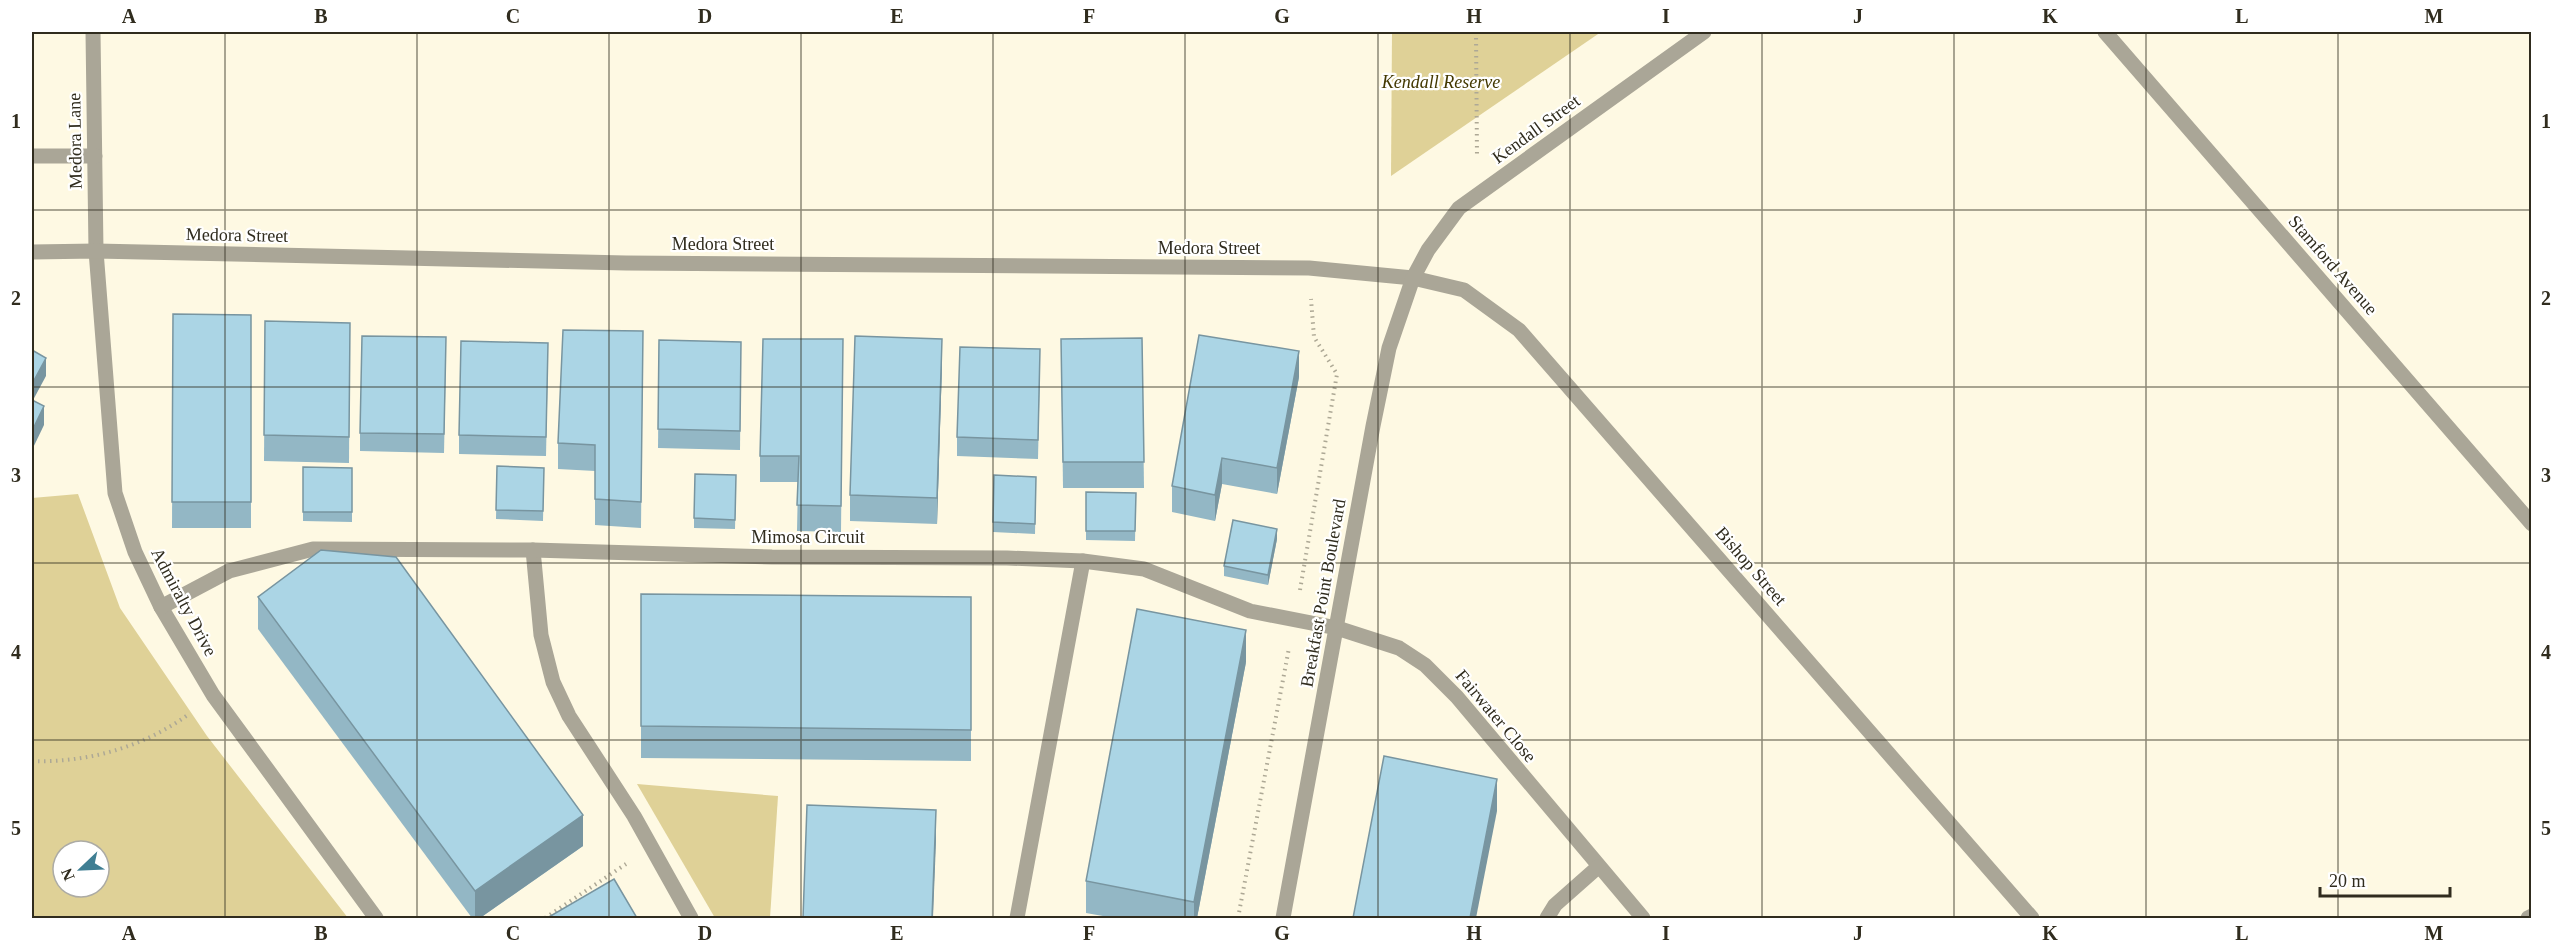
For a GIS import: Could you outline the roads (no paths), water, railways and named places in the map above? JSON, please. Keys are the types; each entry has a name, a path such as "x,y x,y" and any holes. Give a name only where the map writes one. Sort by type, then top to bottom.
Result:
{"street":[{"name":"Medora Lane","path":"93,32 96,251"},
{"name":"Kendall Street","path":"1413,278 1428,250 1459,208 1704,32"},
{"name":"Stamford Avenue","path":"2105,32 2532,524"},
{"path":"32,156 95,156"},
{"name":"Medora Street","path":"32,252 96,251 626,263 1309,268 1413,278"},
{"name":"Admiralty Drive","path":"96,251 115,493 135,552 161,607 213,695 376,918"},
{"name":"Breakfast Point Boulevard","path":"1283,918 1372,426 1389,348 1413,278"},
{"name":"Bishop Street","path":"1413,278 1464,290 1519,330 2032,918"},
{"name":"Mimosa Circuit","path":"161,607 229,571 314,549 532,550 772,557 1007,558 1083,561 1144,568 1250,611 1337,628"},
{"path":"532,550 541,635 553,682 569,716 600,760 691,918"},
{"path":"1017,918 1083,561"},
{"name":"Fairwater Close","path":"1337,628 1399,648 1425,665 1457,697 1643,918"},
{"path":"1547,918 1555,905 1598,867"}],"park label":[{"name":"Kendall Reserve","path":"1441,82"}]}
